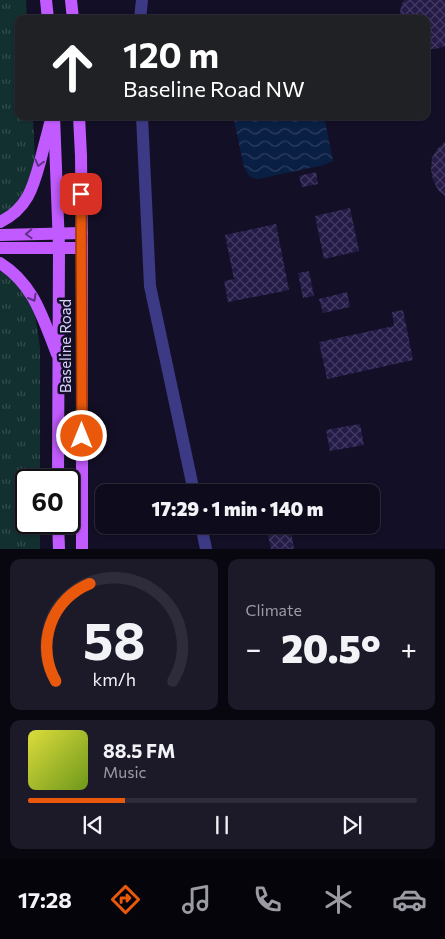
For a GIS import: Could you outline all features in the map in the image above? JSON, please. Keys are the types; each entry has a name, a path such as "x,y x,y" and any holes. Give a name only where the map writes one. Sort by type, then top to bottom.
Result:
{"main road":[{"path":"46,0 48,15"},
{"path":"73,0 73,15"},
{"path":"0,222 8,218 19,208 31,192 52,120"},
{"name":"Baseline Road","path":"53,120 59,233 58,469"},
{"name":"Baseline Road","path":"79,120 82,233 82,549"},
{"path":"0,235 82,233"},
{"path":"0,248 82,248"},
{"path":"0,263 17,275 33,296 59,361"},
{"path":"58,534 58,549"}],"lane":[{"path":"140,15 142,0"},
{"path":"142,120 150,286 192,484"},
{"path":"203,534 206,549"}],"green space":[{"path":"0,0 26,0 27,15 15,15 15,120 33,120 35,160 33,174 20,201 0,217"},
{"path":"0,271 16,280 35,313 40,348 40,469 15,469 15,534 40,534 40,549 0,549"}],"water":[{"path":"234,120 325,120 333,161 324,165 258,179 250,177 244,167"}],"building":[{"path":"404,0 445,0 445,46 430,49 430,15 400,15"},
{"path":"445,142 445,196 438,190 433,180 431,169 432,158 437,149"},
{"path":"316,172 318,184 302,187 299,176"},
{"path":"350,208 359,251 324,259 315,216"},
{"path":"276,224 289,290 228,302 224,281 234,279 225,235"},
{"path":"309,271 314,296 303,298 298,273"},
{"path":"347,292 350,307 323,313 319,299"},
{"path":"403,310 413,360 327,379 319,342 394,326 392,312"},
{"path":"360,424 364,445 330,451 326,430"},
{"path":"268,534 292,534 294,549 271,549"}],"route":[{"path":"81,194 82,436"}]}
